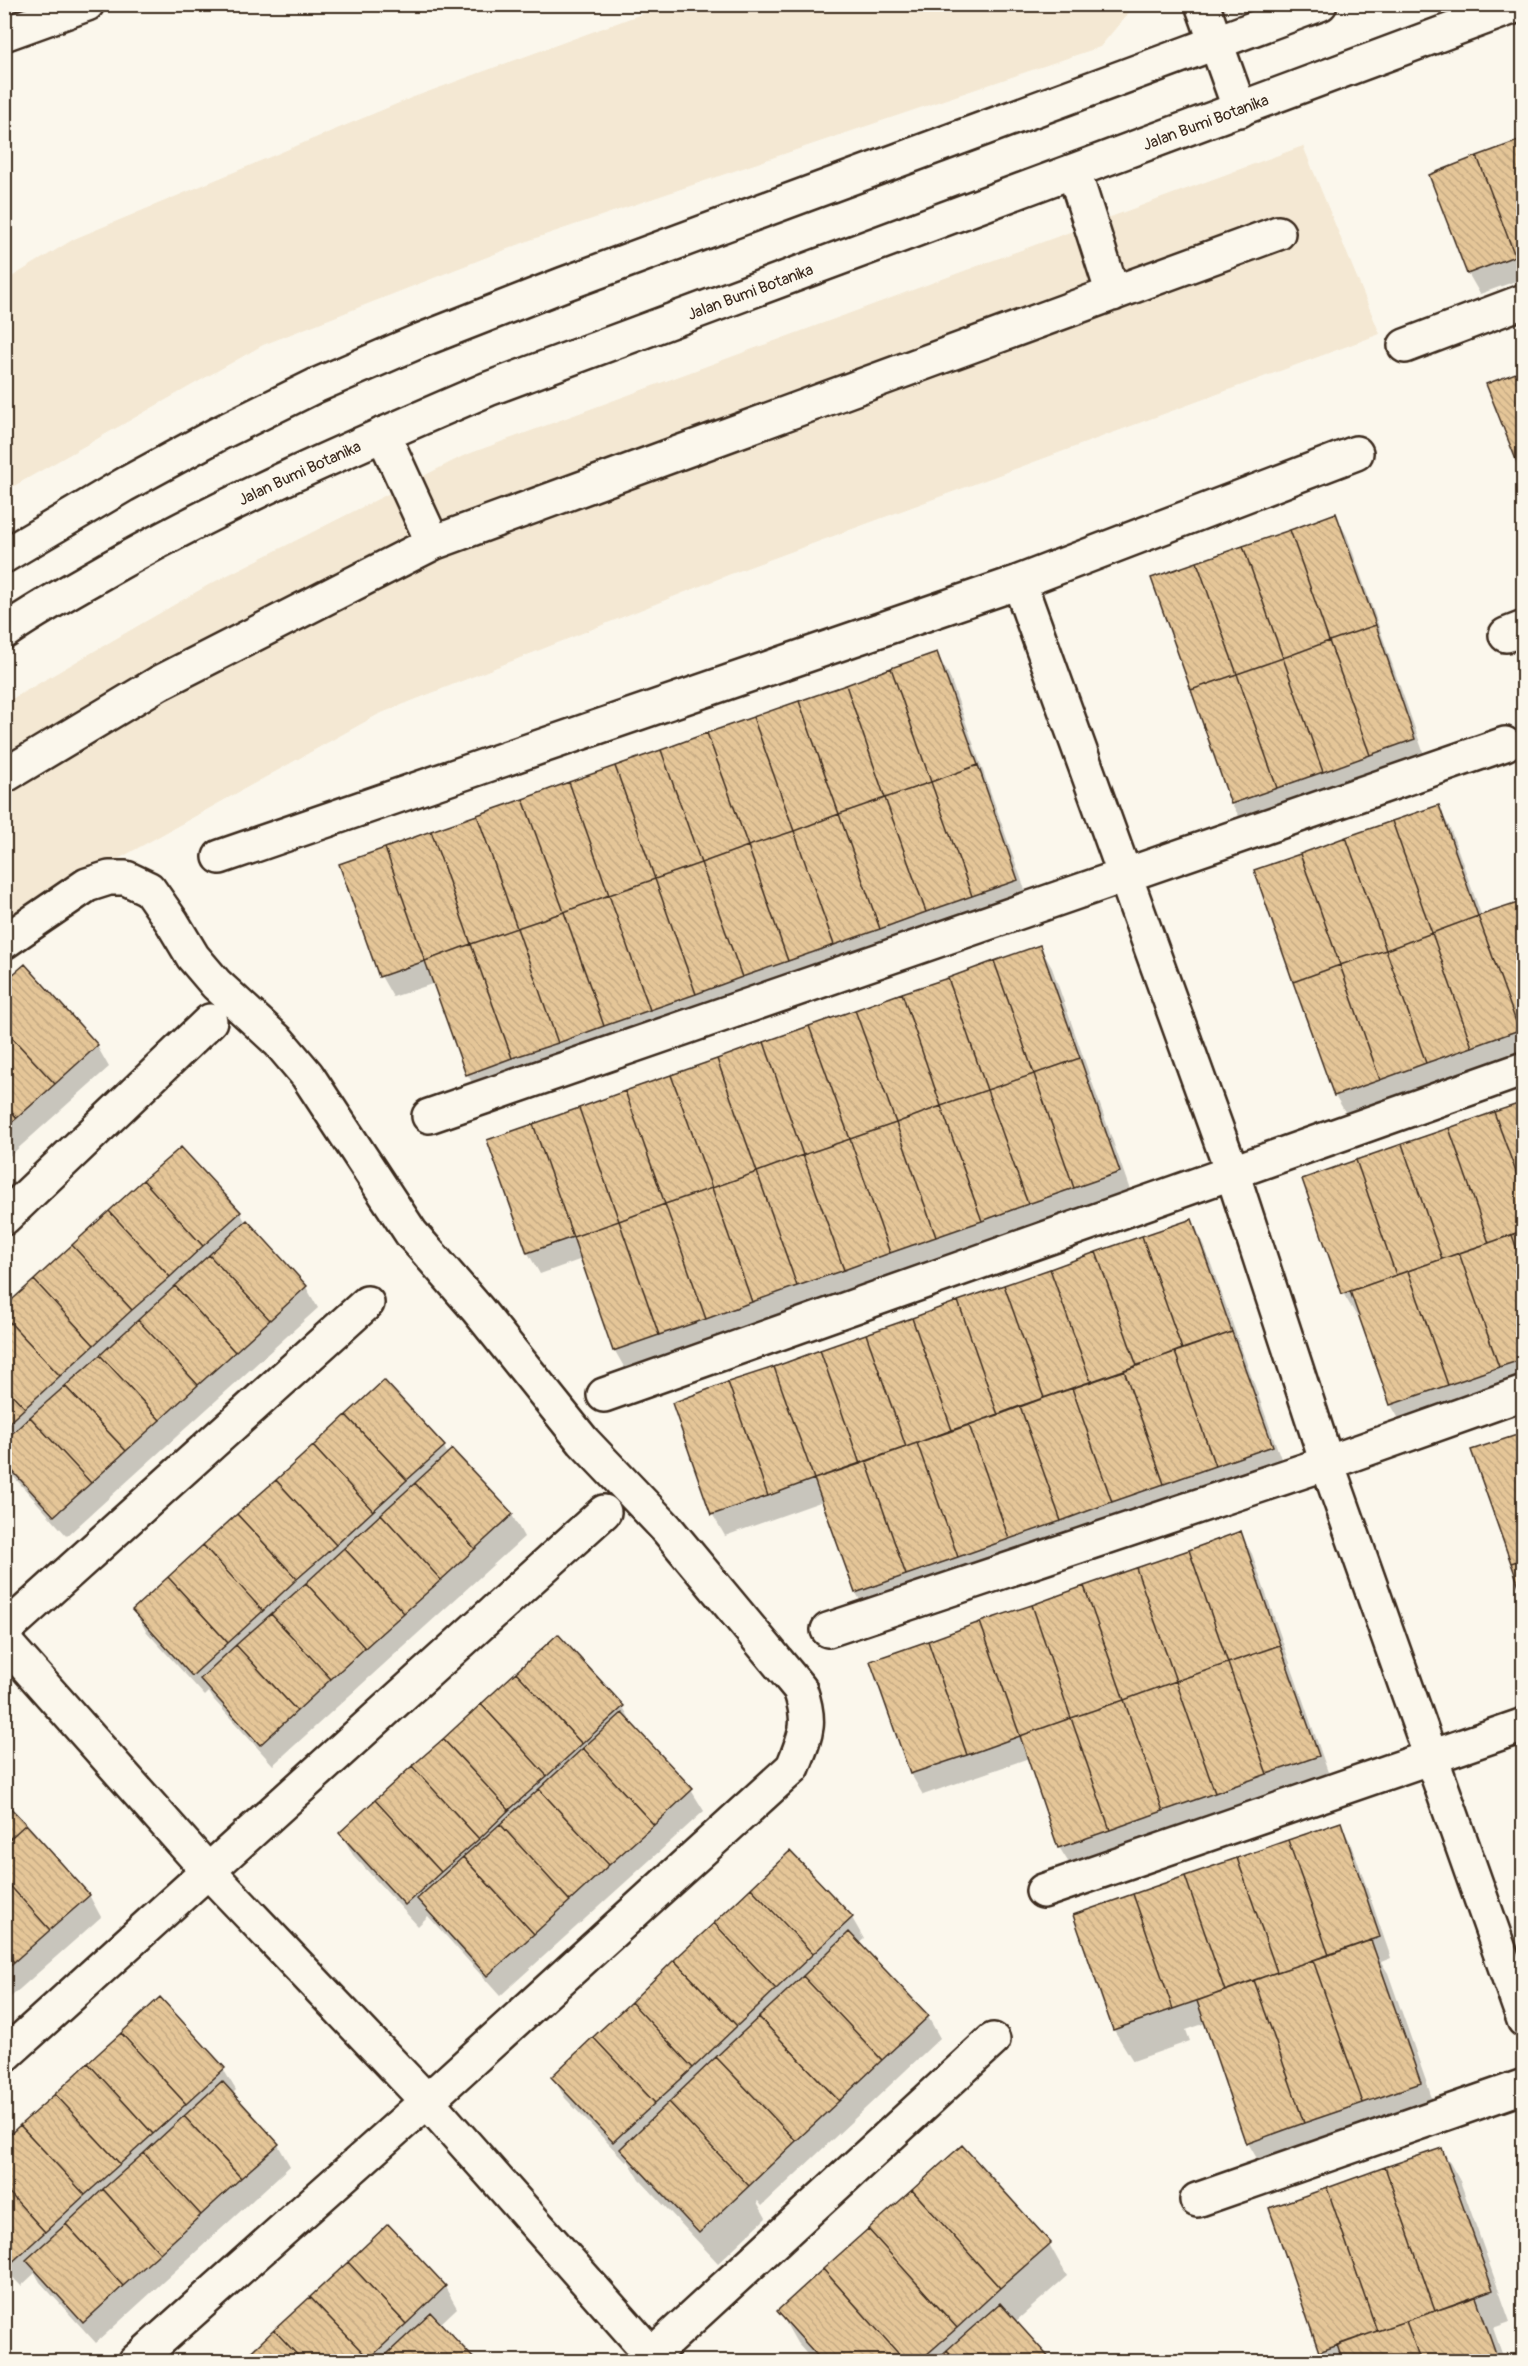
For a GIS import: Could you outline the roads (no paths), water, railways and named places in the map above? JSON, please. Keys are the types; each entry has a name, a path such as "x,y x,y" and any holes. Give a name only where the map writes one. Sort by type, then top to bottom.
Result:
{"street":[{"path":"4,34 87,4"},
{"path":"1202,4 1240,110"},
{"path":"4,556 124,485 218,434 315,386 419,341 564,284 1320,4"},
{"name":"Jalan Bumi Botanika","path":"4,632 32,613 149,546 250,495 488,389 1521,4"},
{"path":"1074,172 1113,294"},
{"path":"6,772 159,683 433,543 1278,233"},
{"path":"1405,346 1524,301"},
{"path":"383,434 433,543"},
{"path":"220,857 1019,582 1356,453"},
{"path":"1019,582 1232,1172 1327,1463 1524,2020"},
{"path":"429,1116 1505,744"},
{"path":"4,942 87,885 109,878 126,878 149,889 193,957 208,975 279,1042 307,1075 411,1233 478,1310 583,1441 667,1529 800,1689 807,1708 807,1731 793,1767 427,2101 135,2361"},
{"path":"4,1218 210,1022"},
{"path":"604,1395 1524,1069"},
{"path":"4,1631 367,1303"},
{"path":"828,1630 1327,1463 1524,1393"},
{"path":"4,2056 604,1512"},
{"path":"4,1641 209,1872 427,2101 651,2359 993,2040"},
{"path":"1043,1891 1524,1725"},
{"path":"1197,2200 1524,2086"}]}
